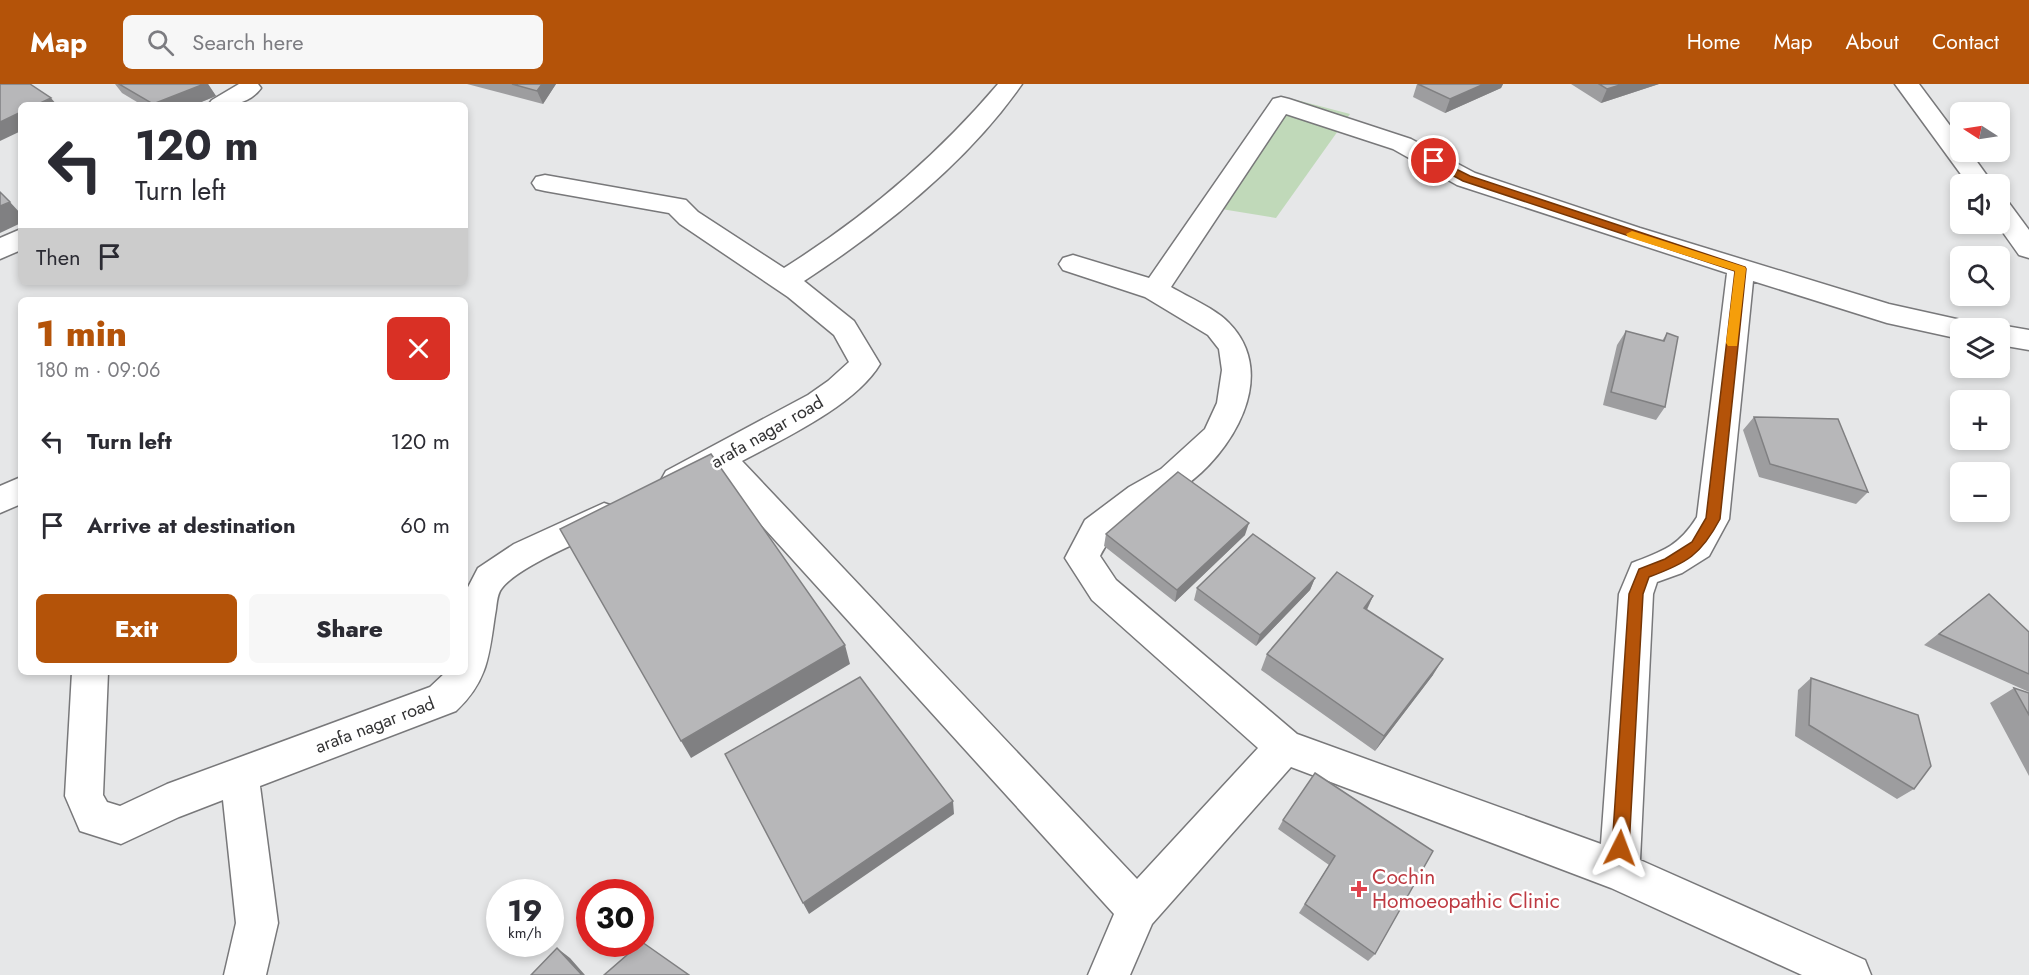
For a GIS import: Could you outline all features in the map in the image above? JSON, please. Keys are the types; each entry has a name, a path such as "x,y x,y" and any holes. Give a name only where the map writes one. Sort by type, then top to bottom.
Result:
{"street":[{"path":"783,281 853,235 901,196 983,117 1011,84"},
{"path":"1907,84 1974,174"},
{"path":"225,102 249,88"},
{"path":"1155,290 1281,104 1402,144 1466,179 1741,269 1887,313 1950,327"},
{"name":"arafa nagar road","path":"468,671 473,662 480,598 490,578 509,564 640,497 721,460 824,400 853,379 865,364 844,328 798,290 689,218 677,206 545,183"},
{"path":"2010,223 2029,249"},
{"path":"0,250 18,240"},
{"path":"1073,264 1155,290 1218,328 1233,347 1237,370 1232,403 1217,436 1172,478 1140,496 1097,529 1082,558 1104,590 1284,747 1619,871 1850,975"},
{"path":"1619,871 1636,594 1644,573 1670,563 1697,546 1713,519 1741,269"},
{"path":"2010,337 2029,340"},
{"path":"721,460 1137,909"},
{"path":"0,500 18,491"},
{"name":"arafa nagar road","path":"90,675 84,796 94,818 121,825 167,803 443,699 459,687 466,675"},
{"path":"1109,975 1137,909 1284,747"},
{"path":"239,776 257,923 245,975"}],"green space":[{"path":"1289,98 1350,114 1276,218 1209,207"}],"building":[{"path":"0,84 30,84 51,98 42,102 18,102 18,113 0,122"},
{"path":"119,84 204,84 158,102 150,102"},
{"path":"512,84 542,84 537,91"},
{"path":"1418,84 1484,84 1450,99"},
{"path":"1599,84 1623,84 1607,89"},
{"path":"0,192 10,202 0,206"},
{"path":"1626,331 1664,341 1667,333 1678,337 1665,407 1611,392"},
{"path":"1754,417 1838,419 1868,492 1770,464"},
{"path":"711,454 845,645 681,741 560,529"},
{"path":"1178,472 1249,523 1177,590 1106,534"},
{"path":"1253,534 1315,578 1260,635 1197,588"},
{"path":"1337,572 1373,596 1364,608 1443,659 1384,736 1267,654"},
{"path":"1989,594 2029,632 2029,674 1939,634"},
{"path":"860,677 953,801 803,903 725,754"},
{"path":"1811,678 1918,715 1931,766 1914,789 1809,725"},
{"path":"2014,688 2029,693 2029,715"},
{"path":"1315,773 1433,851 1375,954 1305,904 1335,856 1283,820"},
{"path":"654,950 689,975 604,975 625,957 654,957"},
{"path":"564,956 582,975 531,975 548,957"}],"slow traffic":[{"path":"1632,234 1741,269 1732,343"}],"place":[{"name":"Cochin Homoeopathic Clinic","path":"1359,889"}],"route":[{"path":"1434,161 1466,179 1741,269 1713,519 1697,546 1670,563 1644,573 1636,594 1620,848"}]}
